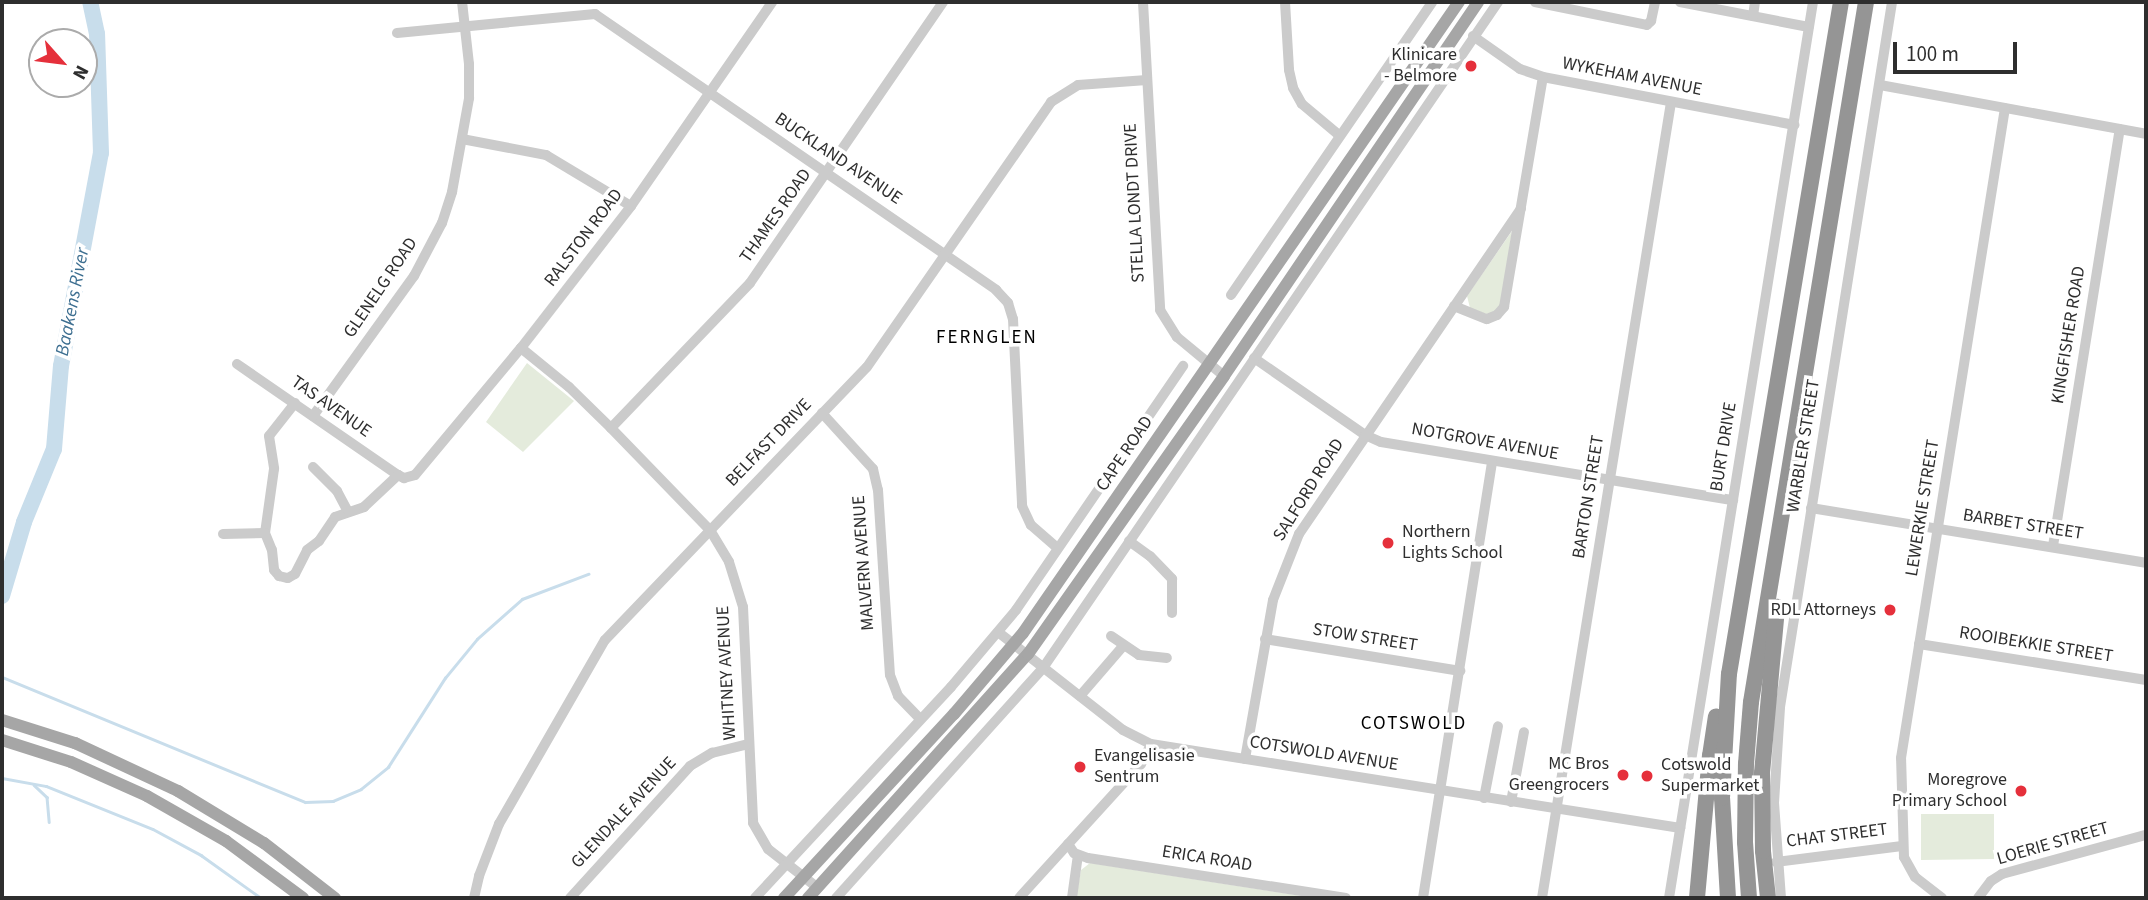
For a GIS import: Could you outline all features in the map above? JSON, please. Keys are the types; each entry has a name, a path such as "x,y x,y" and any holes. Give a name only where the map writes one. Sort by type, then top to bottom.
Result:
{"highway":[{"path":"1728,898 1722,790 1729,674 1841,2"},
{"path":"1749,898 1745,842 1749,718 1866,2"},
{"path":"1768,898 1763,851 1762,773 1790,462"},
{"path":"1697,898 1710,756 1721,686 1729,674"}],"main road":[{"name":"CAPE ROAD","path":"784,898 1014,644 1459,2"},
{"name":"CAPE ROAD","path":"808,898 1028,654 1224,376 1478,2"},
{"path":"1447,18 1460,27"},
{"path":"2,720 75,743 178,791 264,843 335,898"},
{"path":"2,740 71,762 147,796 226,841 303,898"}],"street":[{"name":"GLENELG ROAD","path":"313,416 429,250 452,191 469,80 462,2"},
{"path":"397,33 595,14 601,2"},
{"name":"RALSTON ROAD","path":"265,533 272,550 274,570 279,576 288,578 295,574 304,555 319,541 331,521 347,510 363,507 401,477 421,471 631,206 772,2"},
{"name":"THAMES ROAD","path":"611,428 750,283 943,2"},
{"name":"STELLA LONDT DRIVE","path":"1143,2 1160,310 1177,337 1224,376"},
{"path":"1285,2 1289,70 1293,88 1302,104 1339,135"},
{"path":"1231,295 1432,2"},
{"path":"836,898 1043,668 1498,2"},
{"path":"1535,2 1647,25 1651,21 1655,2"},
{"path":"1680,2 1712,5 1810,27"},
{"path":"1753,16 1755,2"},
{"name":"BURT DRIVE","path":"1669,898 1813,2"},
{"name":"WARBLER STREET","path":"1781,898 1776,862 1774,803 1780,707 1892,2"},
{"name":"BUCKLAND AVENUE","path":"595,14 996,290 1011,310 1023,506 1031,525 1057,548"},
{"name":"WYKEHAM AVENUE","path":"1473,36 1520,68 1543,78 1794,125"},
{"name":"SALFORD ROAD","path":"1454,306 1487,319 1502,312 1543,78"},
{"name":"BELFAST DRIVE","path":"474,898 479,876 499,824 598,651 876,355 1057,96 1078,85 1147,80"},
{"path":"1880,85 2146,134"},
{"name":"BARTON STREET","path":"1542,898 1671,102"},
{"name":"LEWERKIE STREET","path":"1942,898 1910,871 1902,846 1902,744 2005,108"},
{"name":"KINGFISHER ROAD","path":"2053,547 2120,129"},
{"path":"462,139 547,155 631,206"},
{"name":"SALFORD ROAD","path":"1245,759 1273,600 1294,544 1365,435 1521,208"},
{"name":"WHITNEY AVENUE","path":"521,348 569,387 611,428 710,530 729,562 741,592 753,823 761,842 786,865 818,888"},
{"name":"NOTGROVE AVENUE","path":"1254,358 1365,435 1381,442 1733,500"},
{"name":"TAS AVENUE","path":"237,364 401,477"},
{"name":"CAPE ROAD","path":"755,898 998,632 1183,366"},
{"path":"223,534 265,533 274,469 270,433 295,403"},
{"name":"MALVERN AVENUE","path":"822,413 873,469 878,490 890,675 898,696 920,719"},
{"path":"1423,898 1492,462"},
{"path":"313,467 337,491 347,510"},
{"name":"BARBET STREET","path":"1811,508 2146,563"},
{"path":"1129,541 1150,556 1171,579 1172,613"},
{"name":"COTSWOLD AVENUE","path":"998,632 1123,730 1151,744 1681,828"},
{"path":"1111,636 1142,656 1167,658"},
{"name":"STOW STREET","path":"1265,639 1460,671"},
{"name":"ROOIBEKKIE STREET","path":"1919,644 2146,680"},
{"path":"1080,696 1124,645"},
{"path":"1484,798 1498,726"},
{"path":"1511,802 1524,732"},
{"name":"GLENDALE AVENUE","path":"570,898 690,766 712,753 748,744"},
{"path":"1018,898 1141,764 1151,744"},
{"name":"LOERIE STREET","path":"1978,898 1991,881 2002,874 2146,835"},
{"path":"1068,844 1078,855 1072,898"},
{"name":"CHAT STREET","path":"1776,862 1902,846"},
{"name":"ERICA ROAD","path":"1078,855 1346,898"}],"green space":[{"path":"1512,231 1501,304 1495,312 1486,314 1470,308 1467,296"},
{"path":"527,363 574,401 523,452 486,422"},
{"path":"1921,814 1994,814 1994,859 1921,860"},
{"path":"1090,863 1315,898 1076,898 1081,870"}],"waterway":[{"name":"Baakens River","path":"2,596 24,522 54,449 61,366 101,153 97,34 90,2"},
{"path":"2,677 305,802 333,801 361,789 388,767 445,678 477,639 522,599 588,574"},
{"path":"2,778 46,786 153,829 201,855 261,898"},
{"path":"34,785 47,797 49,822"}],"place":[{"name":"Klinicare - Belmore","path":"1471,66"},
{"name":"Northern Lights School","path":"1388,543"},
{"name":"RDL Attorneys","path":"1890,610"},
{"name":"Evangelisasie Sentrum","path":"1080,767"},
{"name":"MC Bros Greengrocers","path":"1623,775"},
{"name":"Cotswold Supermarket","path":"1647,776"},
{"name":"Moregrove Primary School","path":"2021,791"}],"district":[{"name":"FERNGLEN","path":"987,338"},
{"name":"COTSWOLD","path":"1414,724"}]}
